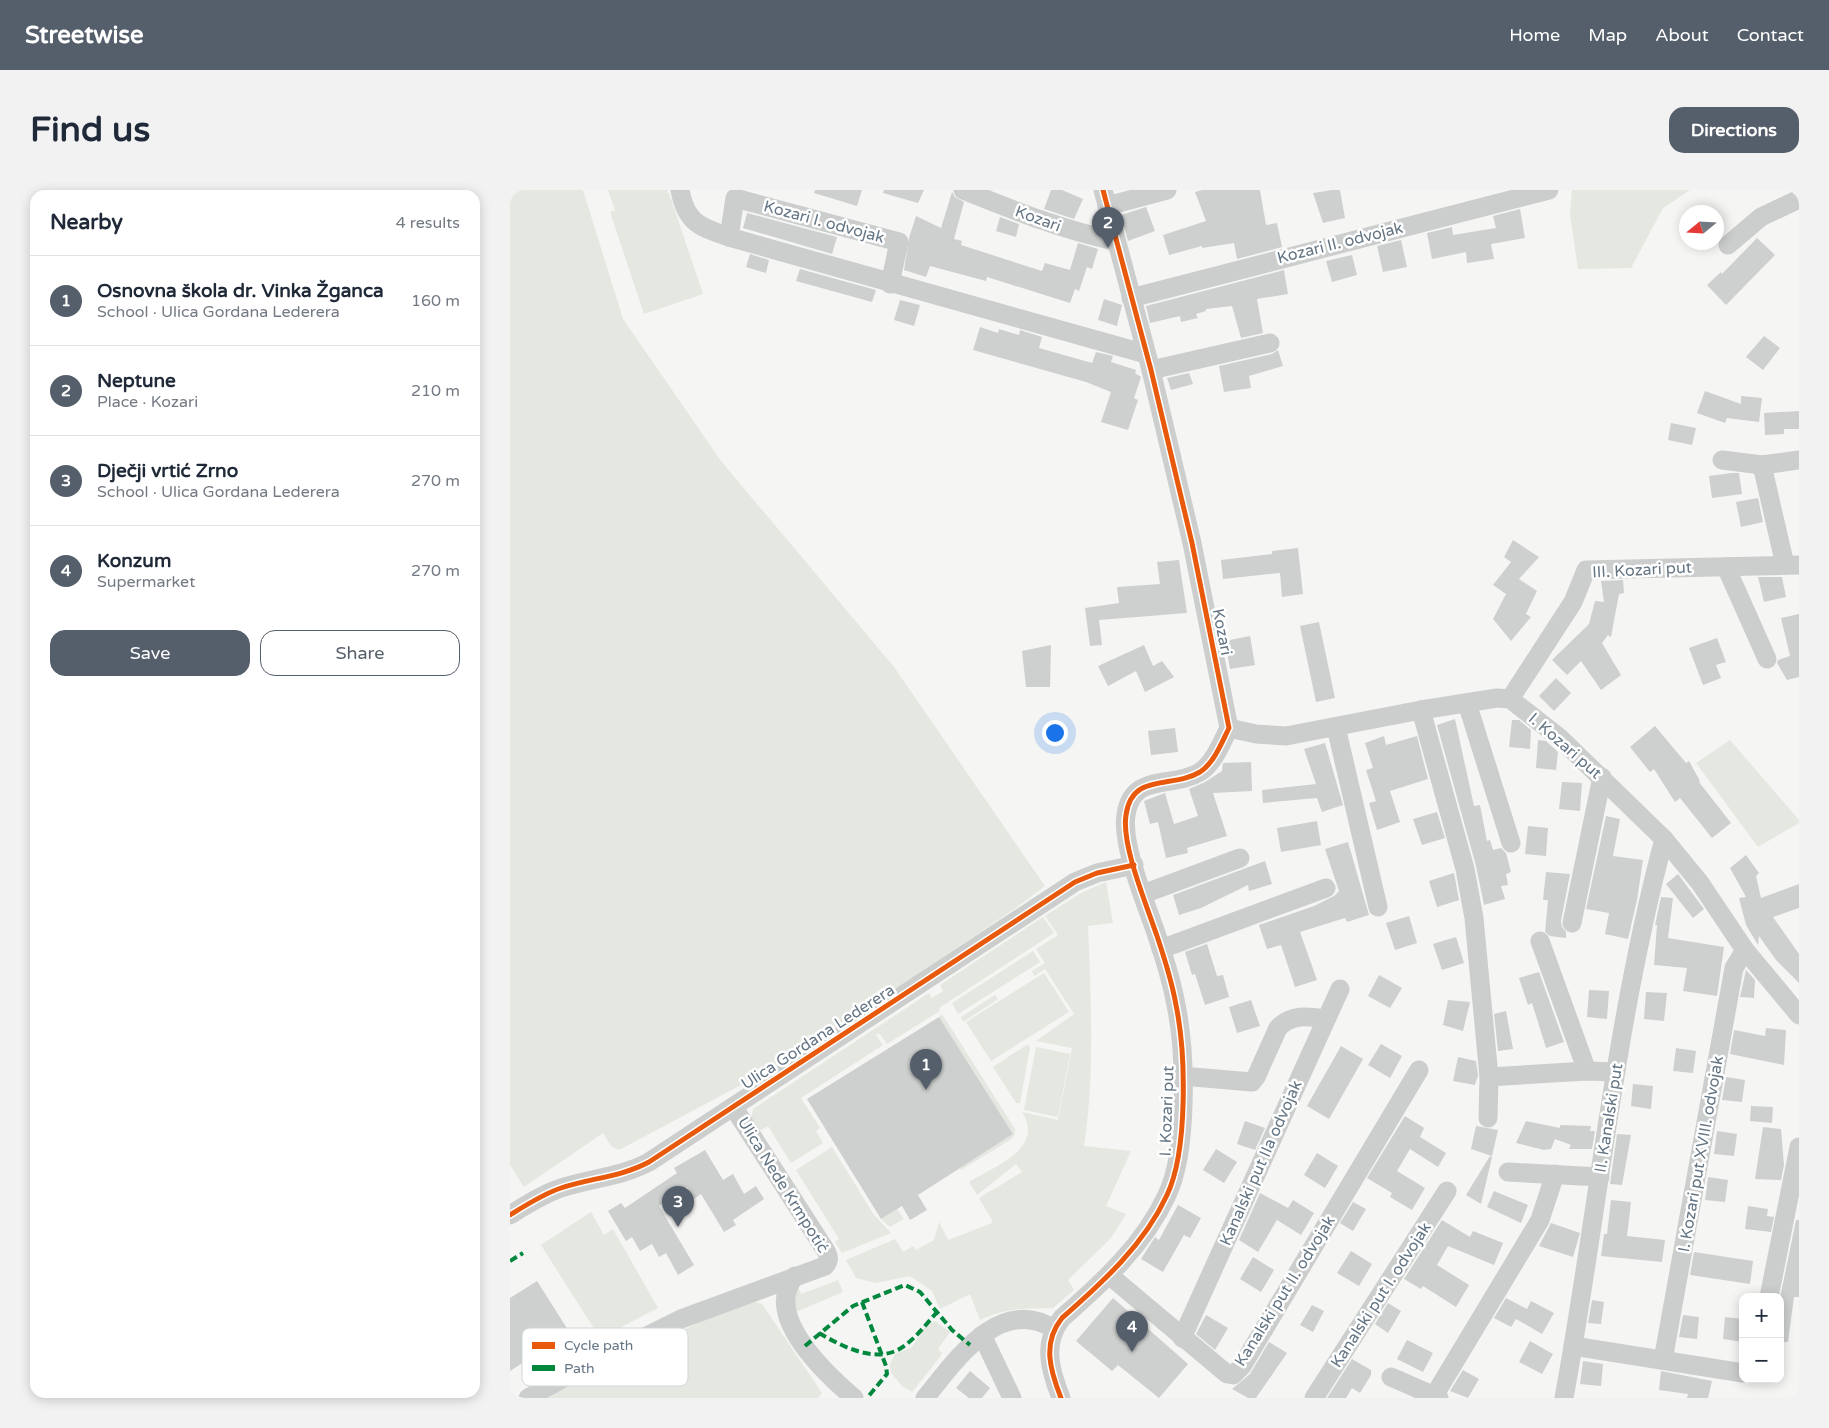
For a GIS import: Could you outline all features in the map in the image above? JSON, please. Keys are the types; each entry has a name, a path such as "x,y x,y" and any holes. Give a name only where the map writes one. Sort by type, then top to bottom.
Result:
{"street":[{"path":"680,190 687,214 695,224 729,237 1149,362 1270,343"},
{"name":"Kozari","path":"963,190 1084,235 1115,241"},
{"name":"Kozari","path":"1167,190 1105,198 1149,362 1192,543 1229,728"},
{"name":"Kozari II. odvojak","path":"1132,298 1548,190"},
{"name":"Kozari I. odvojak","path":"729,237 735,198 898,242 890,284"},
{"path":"1728,245 1761,217 1799,199"},
{"path":"1722,460 1762,464 1799,460"},
{"name":"III. Kozari put","path":"1510,699 1573,602 1586,570 1792,565 1762,464"},
{"path":"1726,567 1767,659"},
{"path":"1326,888 1161,949 1126,837 1126,816 1131,798 1138,790 1147,785 1186,780 1202,770 1216,753 1229,728 1256,734 1286,736 1421,710 1497,698 1510,699"},
{"name":"I. Kozari put","path":"1510,699 1560,738 1602,777 1664,840 1700,883 1745,950 1799,1015"},
{"path":"1467,703 1511,843"},
{"path":"1421,710 1466,869 1474,918 1489,1077 1488,1118"},
{"path":"1336,727 1378,907"},
{"path":"1572,923 1602,777"},
{"name":"II. Kanalski put","path":"1564,1398 1616,1072 1646,903 1664,840"},
{"path":"1143,894 1240,858"},
{"name":"Ulica Gordana Lederera","path":"510,1216 540,1197 560,1188 632,1171 734,1108 1075,882 1097,873 1134,865"},
{"path":"1540,941 1587,1071"},
{"name":"I. Kozari put","path":"1054,1329 1062,1318 1109,1275 1147,1230 1167,1195 1175,1175 1182,1130 1182,1076 1178,1020 1173,991 1161,949"},
{"name":"I. Kozari put XVIII. odvojak","path":"1663,1360 1734,968 1745,950"},
{"name":"Kanalski put IIa odvojak","path":"1182,1338 1340,989"},
{"path":"1182,1076 1252,1082 1278,1028 1283,1022 1302,1016 1325,1020"},
{"name":"Kanalski put II. odvojak","path":"1109,1275 1182,1338 1227,1374 1233,1375 1242,1366 1419,1070"},
{"path":"1489,1077 1587,1071 1616,1072"},
{"name":"Ulica Nede Krmpotić","path":"663,1328 749,1293 825,1266 829,1256 734,1108"},
{"path":"1770,1293 1799,1148"},
{"path":"1508,1172 1600,1177"},
{"path":"1391,1377 1436,1397 1540,1220 1555,1174"},
{"name":"Kanalski put I. odvojak","path":"1314,1398 1447,1191"},
{"path":"792,1325 785,1305 787,1288 795,1276"},
{"path":"749,1293 758,1294 771,1303 792,1325 830,1377 854,1398"},
{"path":"925,1398 964,1350 982,1335 1008,1322 1020,1320 1040,1322 1054,1329 1049,1351 1049,1362 1061,1398"},
{"path":"982,1335 1012,1398"},
{"path":"1573,1346 1739,1372"},
{"name":"Ulica Nede Krmpotić","path":"528,1398 549,1386"}],"shaded area":[{"path":"510,190 583,190 623,319 721,461 894,667 1045,886 1016,908 801,1053 619,1150 611,1146 603,1133 524,1187 510,1165"},
{"path":"608,190 668,190 667,193 669,193 703,294 644,314 610,212 615,210"},
{"path":"1572,190 1690,190 1663,208 1631,268 1578,269 1570,214"},
{"path":"1730,740 1799,820 1799,823 1758,847 1696,763"},
{"path":"1106,882 1113,923 1088,926 1091,1064 1084,1146 1131,1151 1106,1206 1126,1214 1111,1238 1068,1280 1074,1290 1053,1308 1008,1311 980,1320 970,1294 940,1309 932,1291 910,1276 876,1283 856,1278 846,1260 895,1239 903,1252 913,1246 916,1250 934,1240 939,1222 948,1240 992,1223 979,1198 1022,1172 1016,1164 977,1195 969,1182 1003,1163 1022,1146 1027,1136 1027,1125 1022,1112 1058,1120 1072,1048 1036,1041 1074,1014 1045,969 1034,976 1032,971 1045,963 1036,949 1058,935 1045,916 1081,893"},
{"path":"1043,917 1054,933 939,1008 940,1011 887,1044 879,1033 876,1035 883,1045 801,1098 820,1128 816,1131 823,1143 791,1163 768,1126 759,1131 751,1118 753,1109 929,993 932,998 943,991 940,985"},
{"path":"1033,951 1040,962 958,1014 952,1003"},
{"path":"1044,973 1069,1012 991,1061 966,1022"},
{"path":"995,995 998,999 963,1022 961,1017"},
{"path":"942,1014 1015,1129 1015,1134 1010,1140 961,1170 960,1168 1013,1134 939,1017"},
{"path":"1028,1044 1030,1048 1020,1103 1016,1103 993,1067"},
{"path":"1036,1047 1070,1054 1058,1117 1024,1110"},
{"path":"832,1147 874,1215 891,1233 842,1253 835,1242 839,1239 796,1170"},
{"path":"897,1209 904,1219 890,1227 881,1219"},
{"path":"591,1212 604,1235 613,1229 658,1308 619,1328 594,1328 541,1245"},
{"path":"838,1280 843,1292 791,1314 797,1284 801,1294"},
{"path":"747,1300 762,1304 822,1393 818,1398 548,1398 567,1386 688,1386 688,1328"},
{"path":"935,1321 950,1332 938,1349 942,1353 940,1357 912,1392 902,1386 891,1373 890,1364 895,1354 912,1347 925,1327"}],"building":[{"path":"815,190 862,190 857,206 814,193"},
{"path":"884,190 924,190 918,203 883,193"},
{"path":"1051,190 1062,190 1083,199 1074,219 1044,209"},
{"path":"1202,190 1260,190 1266,225 1277,223 1282,247 1237,259 1234,243 1202,248 1202,246 1169,255 1163,235 1206,221 1195,192"},
{"path":"1340,190 1345,218 1323,223 1313,193"},
{"path":"952,192 955,197 964,202 954,239 962,241 961,245 1042,271 1045,263 1070,270 1078,243 1098,249 1092,269 1087,267 1079,291 1075,289 1070,303 987,277 986,281 930,266 926,277 904,270 909,238 916,216 941,228"},
{"path":"1146,207 1155,231 1128,241 1121,215"},
{"path":"1520,209 1525,238 1491,244 1494,259 1467,263 1466,252 1432,259 1427,233 1452,227 1453,235 1496,228 1493,216"},
{"path":"747,213 837,237 832,254 743,228"},
{"path":"1000,217 1019,224 1016,237 996,231"},
{"path":"1757,238 1775,255 1726,305 1707,285 1721,272 1722,274"},
{"path":"1401,240 1407,267 1383,272 1377,246"},
{"path":"750,254 769,260 766,273 746,267"},
{"path":"1352,255 1357,275 1332,282 1326,261"},
{"path":"800,269 876,290 872,302 796,281"},
{"path":"1284,270 1288,294 1257,299 1263,333 1241,338 1232,306 1206,309 1206,311 1196,314 1198,318 1181,322 1180,316 1150,323 1146,306"},
{"path":"1104,299 1122,305 1117,326 1098,320"},
{"path":"900,300 920,305 914,326 894,320"},
{"path":"980,327 998,333 999,329 1019,335 1020,330 1042,337 1039,348 1092,363 1096,352 1113,356 1111,362 1136,370 1135,373 1141,377 1134,398 1138,400 1128,430 1101,422 1111,392 1086,382 973,350"},
{"path":"1764,336 1780,348 1763,370 1746,357"},
{"path":"1278,350 1283,366 1249,376 1251,388 1224,392 1219,366 1272,354"},
{"path":"1189,373 1193,384 1171,390 1167,378"},
{"path":"1705,391 1741,404 1741,396 1762,398 1759,422 1727,418 1725,423 1697,413"},
{"path":"1799,411 1799,429 1784,429 1784,434 1765,435 1764,413"},
{"path":"1671,423 1696,428 1692,445 1668,440"},
{"path":"1739,473 1742,494 1712,498 1709,476"},
{"path":"1758,498 1763,522 1741,527 1736,502"},
{"path":"1513,540 1539,557 1519,579 1537,591 1526,614 1531,617 1511,641 1493,619 1506,594 1493,585 1511,562 1504,557"},
{"path":"1298,548 1303,594 1282,597 1280,573 1223,579 1221,560 1272,554 1272,551"},
{"path":"1179,560 1187,613 1099,620 1102,645 1090,646 1085,608 1119,603 1117,587 1160,584 1157,562"},
{"path":"1758,577 1782,577 1786,597 1764,602"},
{"path":"1623,580 1624,593 1619,594 1611,637 1608,635 1602,643 1621,675 1601,690 1581,661 1567,675 1552,660 1589,624 1595,601 1604,602 1601,581"},
{"path":"1799,614 1799,677 1787,680 1777,663 1778,660 1790,656 1781,618"},
{"path":"1319,622 1335,698 1316,702 1300,626"},
{"path":"1250,636 1255,665 1230,669 1225,641"},
{"path":"1717,638 1726,662 1716,665 1721,678 1703,685 1689,648"},
{"path":"1051,645 1050,687 1026,687 1022,651"},
{"path":"1144,645 1153,666 1162,661 1174,677 1145,692 1136,671 1108,686 1098,666"},
{"path":"1556,678 1571,693 1554,711 1539,696"},
{"path":"1455,719 1474,806 1480,805 1487,841 1490,840 1493,850 1501,848 1506,853 1511,872 1506,874 1508,885 1501,886 1505,899 1484,905 1476,866 1437,725"},
{"path":"1512,720 1519,720 1531,730 1530,749 1509,747"},
{"path":"1655,726 1686,763 1689,761 1699,782 1731,823 1712,838 1680,798 1675,802 1654,769 1650,772 1630,747"},
{"path":"1175,728 1178,752 1151,755 1148,731"},
{"path":"1384,736 1386,745 1417,736 1428,779 1390,791 1400,822 1377,830 1369,803 1376,801 1366,770 1373,768 1365,743"},
{"path":"1538,740 1546,741 1558,752 1556,770 1536,768"},
{"path":"1325,743 1343,805 1322,812 1317,798 1263,803 1262,790 1316,784 1304,749"},
{"path":"1251,762 1252,791 1213,793 1227,836 1187,848 1188,853 1166,858 1158,822 1150,824 1144,801 1165,793 1174,824 1198,816 1189,789 1205,782 1222,771 1223,763"},
{"path":"1562,782 1582,783 1580,811 1559,809"},
{"path":"1437,812 1445,838 1422,845 1413,819"},
{"path":"1606,816 1620,819 1613,856 1643,860 1637,900 1628,939 1605,934 1609,913 1586,909"},
{"path":"1317,821 1321,845 1281,852 1277,828"},
{"path":"1528,826 1548,828 1546,856 1525,854"},
{"path":"1348,842 1369,915 1347,922 1345,918 1300,932 1317,980 1295,987 1281,945 1267,949 1259,925 1314,906 1334,896 1339,891 1325,849"},
{"path":"1746,855 1759,873 1756,876 1761,898 1799,884 1799,908 1773,917 1799,954 1799,983 1776,960 1759,936 1758,945 1746,925 1739,898 1746,897 1730,868"},
{"path":"1265,861 1272,884 1249,891 1248,885 1201,908 1179,915 1173,895"},
{"path":"1546,872 1570,874 1561,921 1562,927 1566,932 1566,938 1550,936 1545,932 1548,900 1543,900"},
{"path":"1454,873 1459,900 1437,907 1429,881"},
{"path":"1678,874 1704,909 1693,918 1666,884"},
{"path":"1661,897 1673,898 1668,938 1724,947 1717,996 1683,991 1687,968 1654,965 1657,925 1655,925"},
{"path":"1409,916 1417,943 1395,950 1386,923"},
{"path":"1456,937 1464,963 1442,970 1433,944"},
{"path":"1207,944 1217,976 1223,975 1229,997 1205,1005 1195,974 1192,975 1185,952"},
{"path":"1746,970 1755,980 1754,998 1740,997"},
{"path":"1539,972 1564,1042 1546,1048 1532,1003 1528,1005 1519,978"},
{"path":"1379,975 1402,988 1390,1008 1368,996"},
{"path":"1589,990 1609,991 1607,1019 1587,1017"},
{"path":"1646,992 1667,993 1664,1021 1644,1019"},
{"path":"1251,1000 1260,1026 1237,1033 1229,1007"},
{"path":"1448,1000 1470,1002 1463,1031 1443,1025"},
{"path":"1506,1011 1513,1049 1498,1051 1494,1014"},
{"path":"939,1017 1013,1134 918,1195 927,1210 910,1220 902,1206 881,1219 807,1099"},
{"path":"1766,1028 1786,1030 1784,1065 1730,1054 1734,1030 1765,1036"},
{"path":"1381,1044 1402,1056 1390,1078 1368,1065"},
{"path":"1341,1046 1363,1059 1329,1119 1307,1106"},
{"path":"1676,1048 1696,1051 1693,1073 1673,1071"},
{"path":"1458,1057 1476,1061 1478,1075 1475,1085 1453,1081"},
{"path":"1726,1077 1745,1080 1742,1102 1722,1100"},
{"path":"1633,1084 1653,1086 1651,1109 1631,1106"},
{"path":"1751,1106 1773,1107 1772,1123 1750,1121"},
{"path":"1405,1116 1424,1128 1420,1137 1446,1153 1438,1167 1410,1149 1397,1171 1425,1188 1412,1210 1390,1197 1392,1193 1367,1178"},
{"path":"1245,1121 1265,1128 1255,1150 1237,1144"},
{"path":"1526,1121 1560,1128 1560,1125 1591,1126 1590,1131 1595,1131 1592,1149 1569,1149 1571,1145 1555,1139 1551,1149 1544,1150 1516,1143"},
{"path":"1476,1126 1498,1130 1492,1156 1471,1149"},
{"path":"1763,1127 1781,1129 1784,1165 1781,1180 1755,1179"},
{"path":"1717,1131 1737,1134 1734,1156 1714,1154"},
{"path":"1617,1134 1631,1135 1622,1185 1610,1184"},
{"path":"1216,1149 1237,1162 1224,1183 1203,1170"},
{"path":"705,1150 723,1180 733,1174 744,1194 756,1186 764,1199 733,1220 736,1225 724,1232 701,1194 694,1199 687,1187 659,1206 694,1265 678,1275 666,1253 659,1257 652,1244 640,1251 632,1237 626,1241 608,1211 621,1203 625,1208 677,1173 674,1168"},
{"path":"1317,1153 1338,1166 1325,1188 1304,1175"},
{"path":"1490,1156 1492,1157 1481,1204 1466,1195"},
{"path":"1708,1177 1728,1180 1725,1202 1705,1200"},
{"path":"1494,1191 1528,1205 1521,1223 1487,1207"},
{"path":"1260,1193 1288,1208 1293,1200 1314,1213 1301,1235 1277,1220 1258,1252 1239,1240"},
{"path":"1611,1200 1631,1202 1627,1236 1665,1240 1662,1262 1601,1256 1604,1234 1607,1234"},
{"path":"1353,1202 1366,1209 1353,1231 1340,1223"},
{"path":"1178,1205 1201,1218 1190,1238 1184,1235 1163,1272 1141,1259 1155,1237 1159,1240"},
{"path":"1748,1206 1768,1209 1767,1216 1774,1217 1771,1232 1745,1229"},
{"path":"1442,1220 1470,1237 1473,1231 1503,1243 1494,1265 1448,1246 1437,1265 1469,1285 1456,1307 1423,1286 1421,1289 1404,1279"},
{"path":"1796,1220 1799,1220 1799,1297 1794,1297 1788,1342 1784,1342 1784,1293 1781,1293"},
{"path":"1551,1223 1580,1233 1573,1257 1539,1246"},
{"path":"1351,1251 1372,1264 1359,1286 1337,1273"},
{"path":"1694,1252 1753,1261 1750,1284 1690,1275"},
{"path":"1253,1257 1274,1270 1261,1292 1240,1279"},
{"path":"537,1281 567,1328 522,1328 522,1363 510,1371 510,1298"},
{"path":"1113,1298 1188,1364 1159,1398 1118,1365 1112,1371 1076,1341"},
{"path":"1506,1298 1527,1309 1531,1301 1554,1313 1542,1334 1516,1319 1511,1327 1494,1318"},
{"path":"1592,1300 1604,1302 1601,1324 1588,1323"},
{"path":"1388,1303 1401,1311 1388,1333 1375,1324"},
{"path":"1312,1305 1324,1311 1313,1332 1300,1325"},
{"path":"1206,1315 1228,1328 1215,1350 1196,1334"},
{"path":"1683,1315 1699,1317 1697,1339 1679,1337"},
{"path":"1725,1317 1739,1319 1739,1341 1723,1339"},
{"path":"1407,1340 1433,1353 1423,1372 1397,1359"},
{"path":"1530,1341 1553,1354 1542,1374 1519,1362"},
{"path":"1269,1342 1287,1353 1256,1398 1248,1398 1232,1389 1250,1374"},
{"path":"1352,1359 1371,1370 1371,1375 1360,1393 1352,1388 1346,1398 1327,1398"},
{"path":"1583,1361 1603,1364 1601,1386 1580,1384"},
{"path":"1463,1370 1479,1379 1468,1398 1450,1391"},
{"path":"970,1371 990,1388 982,1398 969,1398 956,1388"},
{"path":"1661,1371 1712,1381 1708,1398 1687,1398 1688,1394 1659,1390"}],"marked path":[{"path":"510,1261 523,1253"},
{"path":"805,1346 853,1306 905,1285 920,1292 952,1330 970,1345"},
{"path":"862,1302 886,1366 887,1374 867,1398"},
{"path":"819,1333 863,1353 886,1354 908,1343 938,1311"}],"cycle path":[{"path":"1061,1398 1051,1367 1050,1357 1050,1347 1056,1327 1062,1318 1121,1262 1158,1213 1174,1176 1182,1128 1182,1049 1176,1005 1166,963 1131,860 1127,843 1126,815 1130,802 1136,793 1145,787 1189,777 1205,768 1217,752 1229,728 1192,543 1151,370 1103,190"},
{"path":"510,1215 554,1190 628,1171 649,1162 1075,882 1097,873 1134,865"}],"place":[{"name":"Neptune","path":"1108,248"},
{"name":"Osnovna škola dr. Vinka Žganca","path":"926,1090"},
{"name":"Dječji vrtić Zrno","path":"678,1227"},
{"name":"Konzum","path":"1132,1352"}]}
